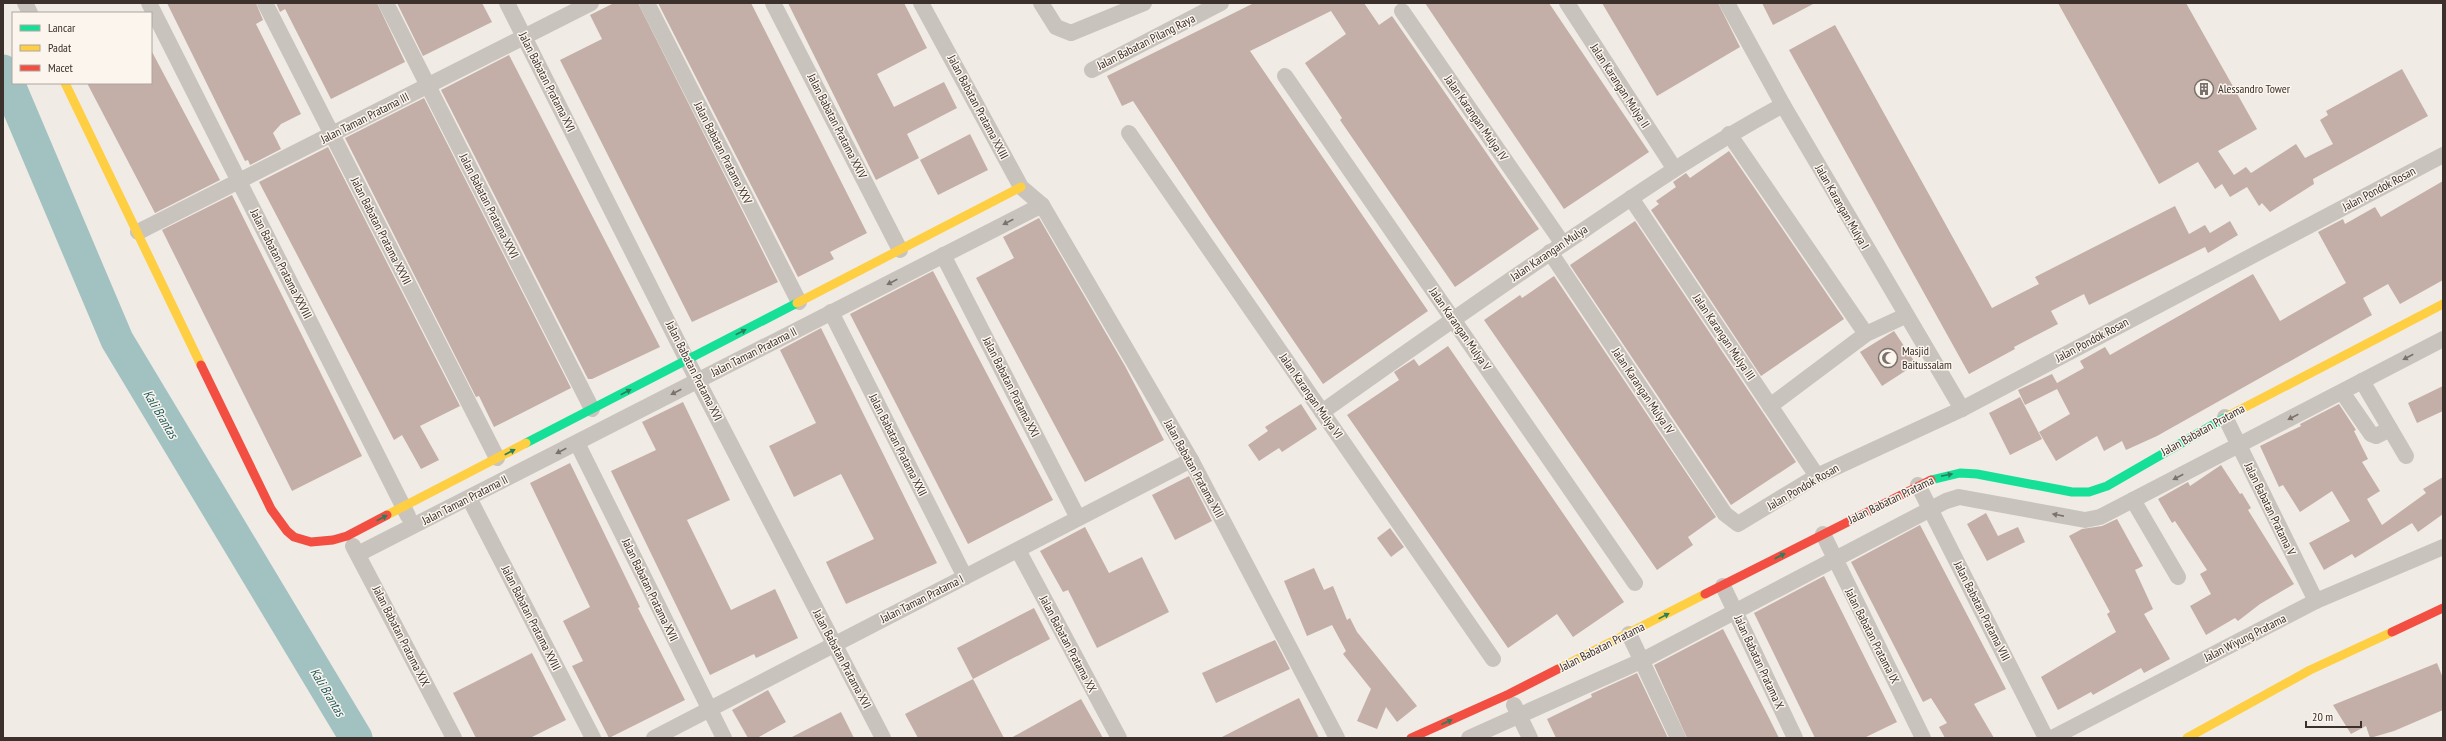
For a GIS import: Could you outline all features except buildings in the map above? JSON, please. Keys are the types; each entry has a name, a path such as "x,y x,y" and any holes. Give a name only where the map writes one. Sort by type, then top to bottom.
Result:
{"street":[{"path":"25,3 30,12"},
{"name":"Jalan Babatan Pratama XXVIII","path":"149,3 403,507 414,526"},
{"name":"Jalan Babatan Pratama XXVII","path":"265,3 497,458"},
{"name":"Jalan Babatan Pratama XXVI","path":"386,3 592,409"},
{"name":"Jalan Babatan Pratama XVI","path":"507,3 698,380 883,738"},
{"name":"Jalan Taman Pratama III","path":"138,232 591,3"},
{"name":"Jalan Babatan Pratama XXV","path":"647,3 799,302"},
{"name":"Jalan Babatan Pratama XXIV","path":"773,3 900,250"},
{"name":"Jalan Babatan Pratama XXIII","path":"922,3 1021,187 1042,205"},
{"path":"1041,3 1056,27 1064,32 1071,33 1080,31 1144,3"},
{"name":"Jalan Babatan Pilang Raya","path":"1092,70 1221,3"},
{"name":"Jalan Karangan Mulya II","path":"1567,3 1674,168"},
{"name":"Jalan Karangan Mulya I","path":"1727,3 1905,316 1962,409"},
{"name":"Jalan Karangan Mulya IV","path":"1402,11 1556,248 1725,514 1732,521 1741,524"},
{"name":"Jalan Karangan Mulya V","path":"1285,76 1635,583"},
{"path":"65,84 280,524 292,536 305,542 321,543 348,536"},
{"name":"Jalan Karangan Mulya","path":"1322,412 1453,319 1674,168 1729,134 1784,105"},
{"name":"Jalan Karangan Mulya VI","path":"1129,134 1493,659"},
{"path":"1729,134 1866,334"},
{"name":"Jalan Pondok Rosan","path":"1741,524 1817,476 1962,409 2443,155"},
{"name":"Jalan Taman Pratama II","path":"348,536 1021,187"},
{"name":"Jalan Karangan Mulya III","path":"1631,198 1817,476"},
{"name":"Jalan Taman Pratama II","path":"358,554 1042,205"},
{"name":"Jalan Babatan Pratama XIII","path":"1042,205 1191,460 1337,738"},
{"name":"Jalan Babatan Pratama XXI","path":"943,255 1078,518"},
{"name":"Jalan Babatan Pratama","path":"1411,738 1509,694 1723,586 1918,485 1941,476 1960,473 1977,474 2072,492 2089,492 2106,486 2225,417 2443,304"},
{"name":"Jalan Babatan Pratama XXII","path":"832,312 964,577"},
{"path":"1770,406 1866,334 1905,316"},
{"name":"Jalan Babatan Pratama","path":"1480,736 1519,715 1640,661 1931,508 1959,497 2089,520 2109,513 2443,339"},
{"path":"2362,381 2406,456"},
{"path":"2342,392 2371,434 2376,436 2390,429"},
{"name":"Jalan Babatan Pratama V","path":"2225,417 2316,602"},
{"name":"Jalan Babatan Pratama XVII","path":"577,443 724,738"},
{"name":"Jalan Taman Pratama I","path":"654,738 1191,460"},
{"name":"Jalan Babatan Pratama VIII","path":"1918,485 1931,508 2046,738"},
{"name":"Jalan Babatan Pratama XVIII","path":"469,498 593,738"},
{"path":"2133,500 2178,577"},
{"name":"Jalan Babatan Pratama IX","path":"1823,534 1833,559 1923,738"},
{"name":"Jalan Babatan Pratama XIX","path":"348,536 454,738"},
{"name":"Jalan Wiyung Pratama","path":"2052,738 2316,602 2443,547"},
{"name":"Jalan Babatan Pratama XX","path":"1018,550 1119,738"},
{"name":"Jalan Babatan Pratama X","path":"1723,586 1795,738"},
{"path":"2187,738 2310,670 2443,608"},
{"path":"1629,634 1640,661 1678,738"},
{"path":"1509,694 1530,738"},
{"path":"1474,710 1480,736"}],"waterway":[{"name":"Kali Brantas","path":"3,71 117,340 356,738"}],"traffic: fast":[{"path":"526,443 797,303"},
{"path":"1931,480 1960,473 1977,474 2072,492 2089,492 2107,486 2230,415"}],"traffic: slow":[{"path":"65,84 201,365"},
{"path":"797,303 1021,187"},
{"path":"2230,415 2443,304"},
{"path":"387,515 526,443"},
{"path":"1558,669 1705,594"},
{"path":"2187,738 2310,670 2392,632"}],"traffic: jam":[{"path":"201,365 271,509 287,531 294,537 311,542 333,540 347,536 387,515"},
{"path":"1705,594 1931,480"},
{"path":"2392,632 2443,608"},
{"path":"1411,738 1509,694 1558,669"}],"place":[{"name":"Alessandro Tower","path":"2204,89"},
{"name":"Masjid Baitussalam","path":"1888,358"}]}
